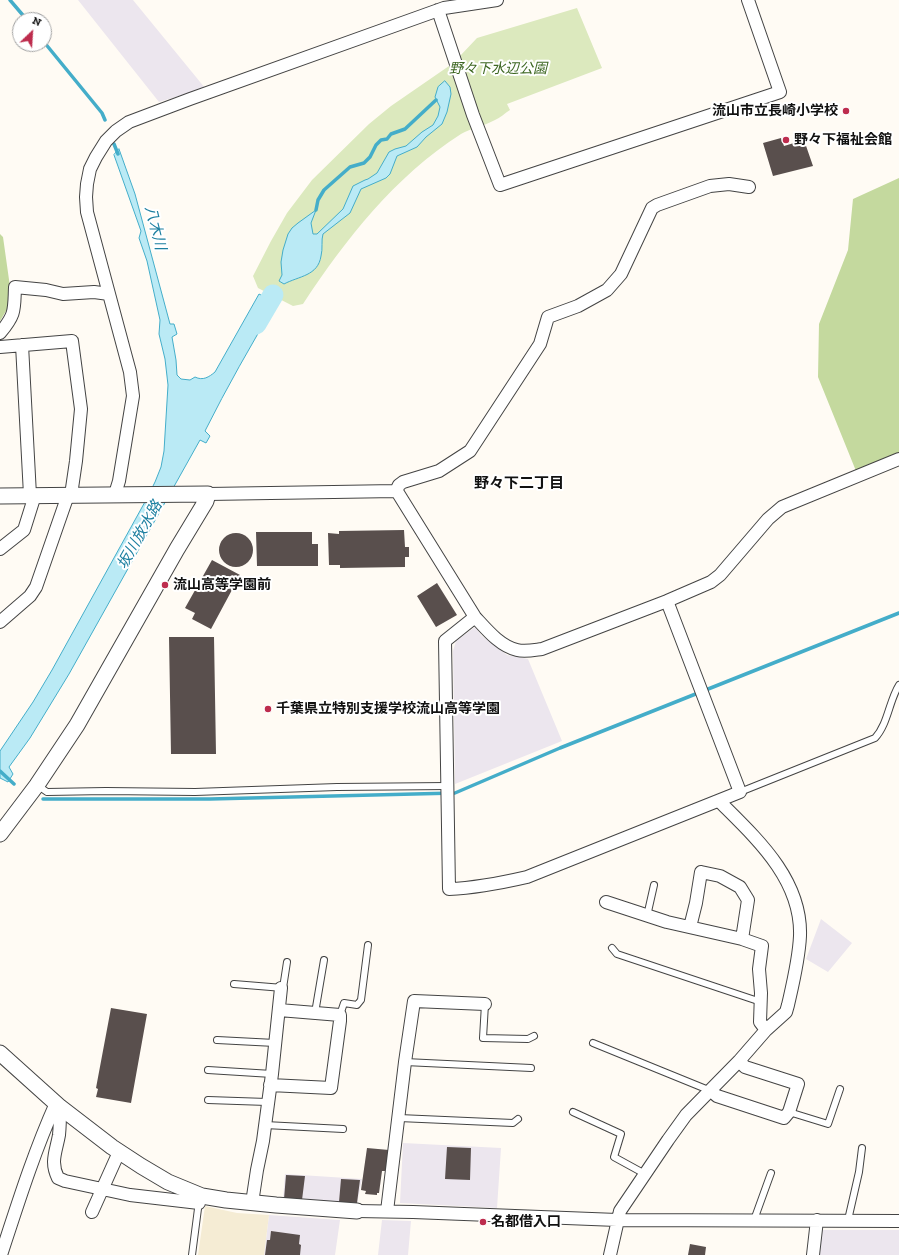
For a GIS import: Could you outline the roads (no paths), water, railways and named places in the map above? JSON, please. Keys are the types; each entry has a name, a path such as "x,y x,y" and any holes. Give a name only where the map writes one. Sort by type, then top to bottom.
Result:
{"street":[{"path":"120,494 119,481 133,396 130,372 87,212 86,197 90,170 106,141 116,131 129,122 142,116 441,6 497,0"},
{"path":"441,6 474,115 500,185 780,92 748,0"},
{"path":"396,491 399,485 403,482 439,471 470,451 540,344 548,317 578,306 607,290 621,274 652,208 658,204 710,186 729,184 749,188"},
{"path":"0,333 11,319 14,312 14,286 46,290 63,294 94,292 109,294"},
{"path":"0,347 72,341 81,409 76,461 70,495 36,587 30,596 0,622"},
{"path":"0,549 24,530 33,495 22,344"},
{"path":"0,496 396,491 475,617 490,634 504,644 517,650 530,651 542,649 667,601 711,582 720,575 768,519 782,507 899,459"},
{"path":"0,834 37,785 77,725 206,501 203,494"},
{"path":"475,617 445,641 449,889 482,886 527,877 740,792 667,601"},
{"path":"610,1255 620,1211 668,1140 686,1115 711,1091 766,1030 786,1012 788,1006 799,948 800,927 798,911 789,886 774,860 757,840 719,801"},
{"path":"690,927 701,872 720,876 740,887 748,900 742,939"},
{"path":"606,902 667,922 742,939 762,946 759,969 761,1002 760,1022 766,1030"},
{"path":"252,1203 265,1125 281,988"},
{"path":"387,1211 414,1001 485,1004"},
{"path":"271,1079 332,1088 340,1016 279,1010"},
{"path":"0,1053 58,1104 119,1152 168,1182 200,1199"},
{"path":"711,1091 717,1096 784,1118 789,1112 798,1084 745,1067 739,1061"},
{"path":"58,1104 59,1134 53,1165 58,1178 65,1181 130,1195 357,1211 617,1220 899,1221"},
{"path":"1,1255 39,1141 58,1104"},
{"path":"92,1212 119,1152"},
{"path":"814,1255 817,1220"}],"lane":[{"path":"740,792 875,738 881,731 894,694 899,685"},
{"path":"37,785 47,792 195,792 337,787 448,786"},
{"path":"647,916 654,885"},
{"path":"340,1016 344,1003 357,1005 361,1000 368,945"},
{"path":"612,948 617,954 761,1002"},
{"path":"315,1013 324,960"},
{"path":"234,984 283,988 287,962"},
{"path":"485,1004 483,1038 528,1039 534,1036"},
{"path":"217,1040 275,1043"},
{"path":"593,1043 711,1091"},
{"path":"405,1062 531,1068"},
{"path":"208,1070 271,1079"},
{"path":"789,1112 828,1124 840,1089"},
{"path":"208,1100 268,1102"},
{"path":"573,1112 621,1134 614,1157 645,1174"},
{"path":"399,1118 513,1122 518,1118"},
{"path":"265,1125 343,1129"},
{"path":"848,1220 859,1172 862,1148"},
{"path":"754,1220 771,1173"},
{"path":"192,1255 200,1199"}],"water":[{"path":"445,81 450,87 451,94 447,112 442,124 426,137 417,147 397,156 390,174 386,178 361,189 350,213 323,234 322,253 319,263 312,272 284,284 279,281 282,275 281,262 283,250 288,234 292,228 316,210 311,223 313,234 317,234 343,209 353,186 377,173 389,152 406,146 422,132 433,125 438,116 440,107 435,97 438,87"},
{"path":"119,149 135,194 170,324 174,324 177,334 172,337 177,375 181,379 190,380 195,377 208,377 215,372 259,294 276,303 239,366 205,431 210,436 206,443 200,440 69,674 30,738 9,767 13,774 8,782 0,778 0,751 33,702 52,670 146,500 161,467 164,451 168,385 165,359 159,334 160,320 147,261 139,238 141,231 114,155"}],"waterway":[{"name":"八木川","path":"10,0 20,12"},
{"name":"八木川","path":"52,52 102,113 105,120"},
{"path":"316,210 318,200 324,190 350,167 364,163 370,157 376,145 381,140 387,139 391,134 405,129 436,100"},
{"name":"八木川","path":"114,144 118,154"},
{"name":"坂川放水路","path":"256,324 273,295"},
{"path":"43,799 210,799 455,793 560,748 899,613"},
{"path":"0,771 14,784"}],"place":[{"name":"流山市立長崎小学校","path":"846,111"},
{"name":"野々下福祉会館","path":"786,140"},
{"name":"流山高等学園前","path":"165,585"},
{"name":"千葉県立特別支援学校流山高等学園","path":"268,709"},
{"name":"名都借入口","path":"483,1222"}],"district":[{"name":"野々下二丁目","path":"519,484"}],"park label":[{"name":"野々下水辺公園","path":"498,69"}]}
